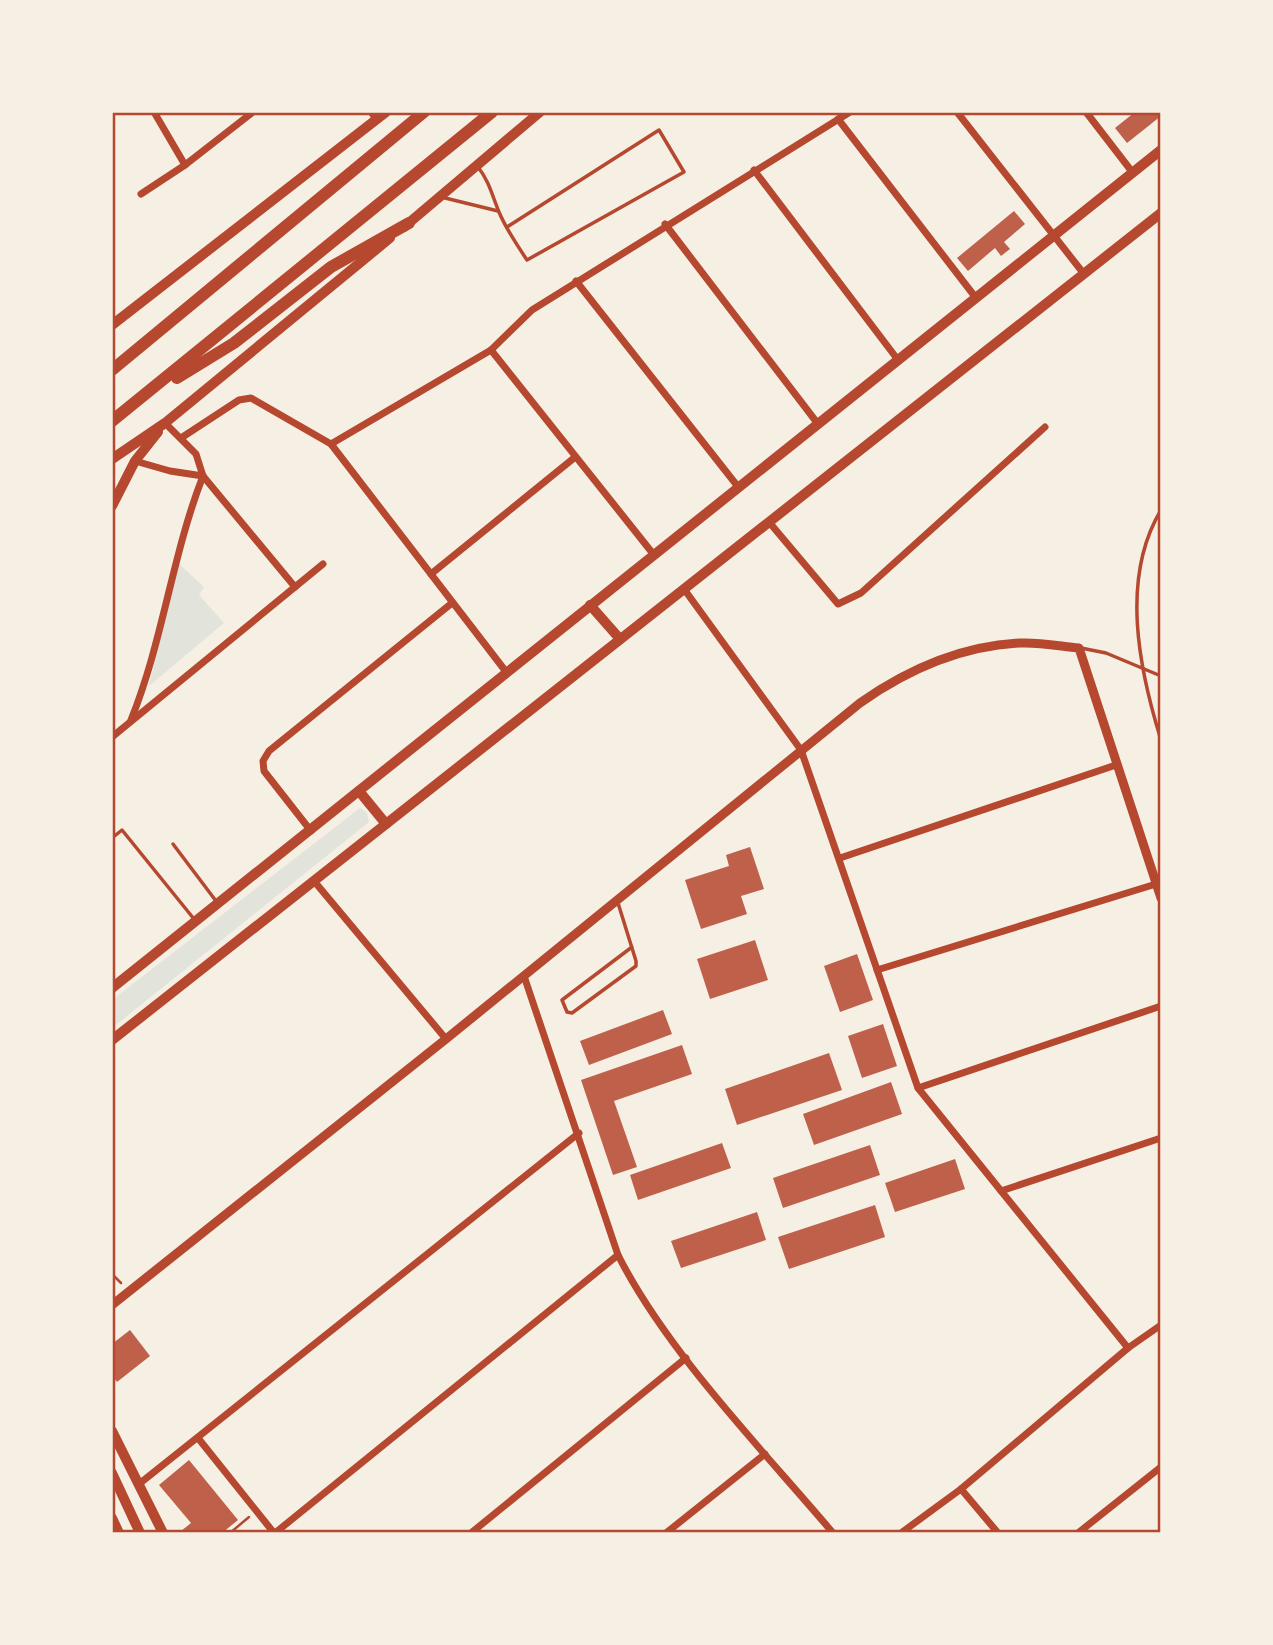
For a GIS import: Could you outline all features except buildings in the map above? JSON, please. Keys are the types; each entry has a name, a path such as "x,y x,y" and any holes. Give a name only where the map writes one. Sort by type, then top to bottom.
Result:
{"highway":[{"path":"112,370 424,112"},
{"path":"112,421 492,112"},
{"path":"135,404 234,343 331,267 409,223"}],"main road":[{"path":"112,324 372,116 386,112"},
{"path":"112,459 165,423 540,112"},
{"path":"112,988 1161,150"},
{"path":"112,1040 1161,213"},
{"path":"112,506 135,461 165,423"},
{"path":"590,605 620,639"},
{"path":"359,791 386,824"},
{"path":"112,1432 163,1533"},
{"path":"112,1473 140,1533"},
{"path":"112,1518 119,1533"}],"street":[{"path":"154,112 185,165"},
{"path":"141,194 185,165 253,112"},
{"path":"331,444 491,350 532,310 665,224 850,112"},
{"path":"957,112 1084,274"},
{"path":"1086,112 1133,173"},
{"path":"838,120 976,298"},
{"path":"754,170 898,360"},
{"path":"665,224 818,424"},
{"path":"576,281 739,488"},
{"path":"491,350 574,458 654,555"},
{"path":"181,438 239,400 251,398 331,444 507,673"},
{"path":"165,423 196,454 203,476 295,587"},
{"path":"769,522 838,604 861,593 1045,427"},
{"path":"430,574 574,458"},
{"path":"135,461 170,471 203,476"},
{"path":"130,721 146,683 189,512 203,476"},
{"path":"112,737 323,564"},
{"path":"684,589 801,750 918,1088 1128,1348"},
{"path":"311,831 264,771 263,761 269,751 452,603"},
{"path":"112,1305 446,1039 801,750 889,683 929,664 979,648 1021,643 1079,648 1161,898"},
{"path":"839,858 1116,765"},
{"path":"314,881 446,1039"},
{"path":"877,971 1156,884"},
{"path":"524,976 618,1255 636,1290 686,1358 833,1533"},
{"path":"918,1088 1161,1006"},
{"path":"139,1484 579,1133"},
{"path":"1001,1191 1160,1141"},
{"path":"198,1438 275,1533 618,1255"},
{"path":"901,1533 961,1489 1128,1348 1161,1325"},
{"path":"471,1533 686,1358"},
{"path":"666,1533 765,1454"},
{"path":"1078,1533 1161,1467"},
{"path":"961,1489 998,1533"}],"lane":[{"path":"477,165 490,182 499,212 507,227 527,260 684,172 659,130 507,227"},
{"path":"439,197 499,212"},
{"path":"1161,510 1150,529 1135,608 1146,691 1161,740"},
{"path":"1079,648 1106,653 1161,676"},
{"path":"112,838 122,830 196,922"},
{"path":"173,844 219,904"},
{"path":"617,900 632,947 636,961 632,970 572,1013 567,1012 562,1000 632,947"}],"path":[{"path":"112,1280 116,1285"},
{"path":"230,1533 257,1511"}],"shaded area":[{"path":"178,563 204,587 199,595 224,623 149,686"},
{"path":"360,808 367,813 369,822 112,1028 112,1000"}]}
